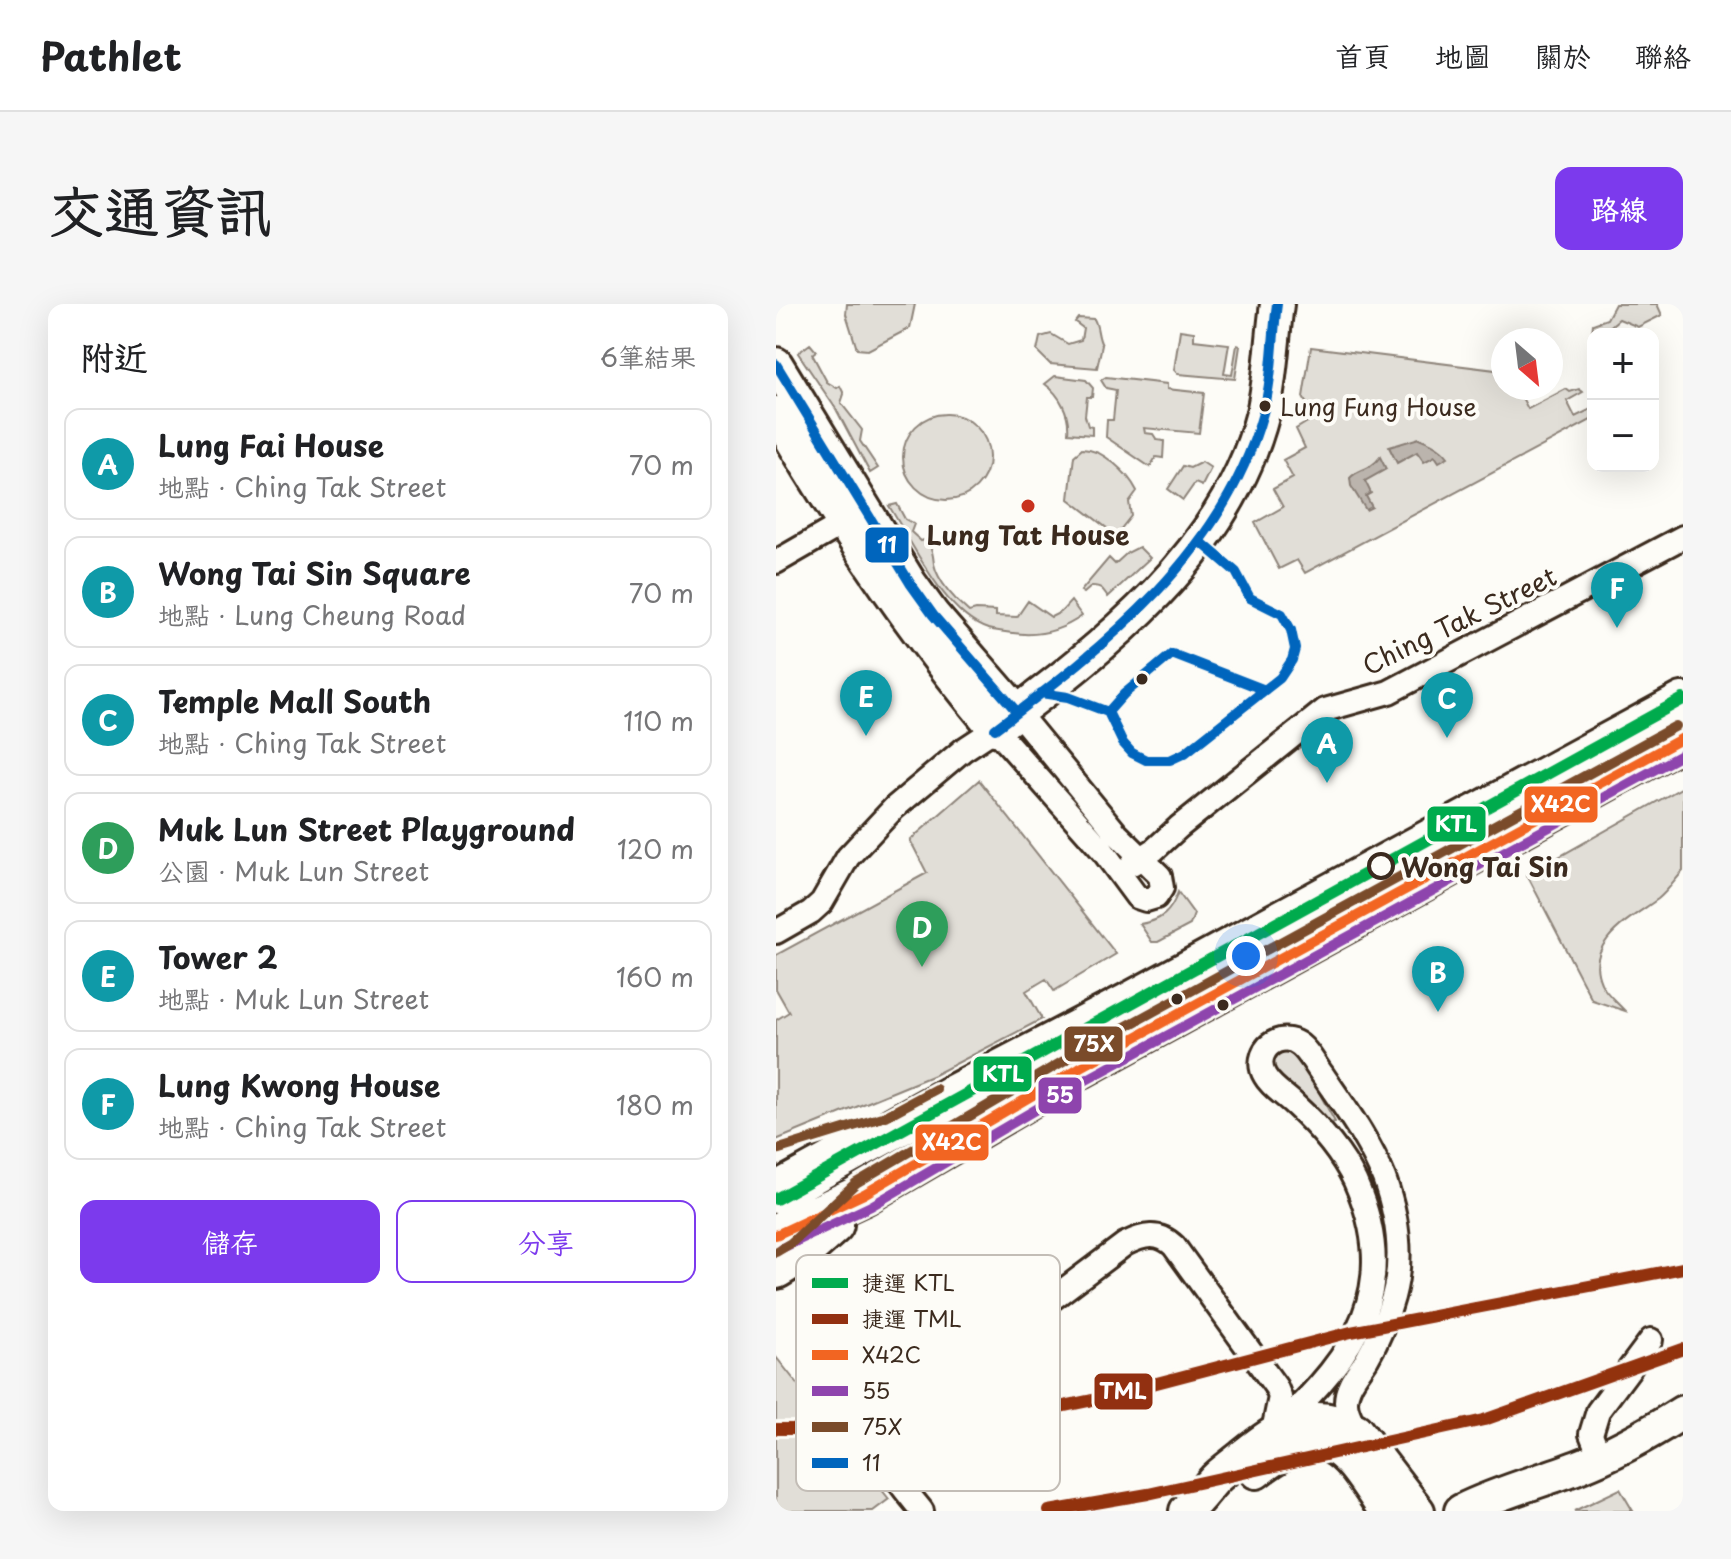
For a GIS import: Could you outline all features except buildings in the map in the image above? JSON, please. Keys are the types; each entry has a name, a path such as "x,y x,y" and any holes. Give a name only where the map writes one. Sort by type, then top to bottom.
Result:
{"highway":[{"path":"776,1193 1683,703"},
{"path":"776,1235 864,1194 1079,1068 1683,738"},
{"path":"776,1165 891,1129"},
{"path":"797,1255 864,1194"},
{"path":"776,1268 796,1256"}],"main road":[{"path":"776,413 853,518 933,615 1006,721 1154,598 1201,542 1224,507 1260,424 1277,304"},
{"path":"776,364 853,518"},
{"path":"1461,1511 1515,1487 1590,1462 1648,1434 1683,1412"},
{"path":"1190,1508 1217,1477 1274,1445 1305,1420 1321,1418 1356,1430 1418,1511"},
{"path":"1274,1445 1291,1448 1309,1443 1323,1444 1339,1450 1356,1466 1385,1511"},
{"path":"1515,1511 1590,1462"}],"street":[{"path":"776,562 853,518"},
{"name":"Ching Tak Street","path":"1143,859 1325,710 1389,692 1683,537"},
{"path":"1006,721 1143,859 1162,880 1161,892 1151,900 1137,897 1006,721"},
{"path":"776,932 822,902 848,857 894,808 963,750 1006,721"},
{"path":"1112,862 1122,866 1143,859"},
{"path":"1274,1445 1329,1375 1356,1334 1370,1293 1376,1251 1366,1209 1337,1151 1310,1119 1263,1073 1261,1062 1265,1050 1276,1041 1284,1040 1302,1047 1359,1129 1379,1166 1397,1223 1399,1270 1392,1298 1382,1329 1347,1394 1348,1412 1356,1430"},
{"path":"1060,1293 1125,1244 1148,1235 1167,1239 1276,1387 1280,1397 1274,1445"},
{"path":"1590,1462 1591,1434 1598,1411 1651,1340"},
{"path":"907,1491 922,1511"}],"shaded area":[{"path":"847,304 915,304 910,328 868,350 857,349 846,314"},
{"path":"1615,304 1657,304 1662,315 1638,327 1619,319 1608,328 1593,328 1593,324 1607,319"},
{"path":"1078,318 1094,319 1096,322 1102,345 1097,368 1050,364 1037,351 1040,337 1051,334 1068,344 1081,340 1083,328 1075,322"},
{"path":"1180,330 1194,332 1194,340 1229,344 1224,374 1232,375 1237,345 1240,346 1235,379 1178,374 1174,370"},
{"path":"810,344 816,351 812,354 827,382 837,388 840,386 844,394 841,403 862,430 860,441 878,468 870,473 836,409 798,353"},
{"path":"1311,347 1491,370 1491,400 1523,400 1528,409 1545,400 1563,400 1563,391 1566,389 1570,392 1579,389 1583,392 1567,401 1575,417 1587,411 1587,422 1305,573 1297,560 1279,569 1255,523 1283,507 1273,489 1293,478 1283,460 1305,448 1296,429 1314,418 1303,397"},
{"path":"1055,376 1086,380 1093,388 1092,397 1087,397 1085,416 1088,426 1092,427 1092,435 1068,433 1063,406 1045,384"},
{"path":"1106,377 1167,384 1167,389 1204,393 1199,433 1144,428 1145,433 1164,441 1163,458 1156,457 1150,467 1106,437 1107,420 1113,420 1116,390 1106,388 1101,380"},
{"path":"946,414 963,417 977,426 986,440 989,457 986,474 977,488 963,497 946,500 929,497 915,488 906,474 903,457 906,440 915,426 929,417"},
{"path":"1419,438 1448,457 1439,462 1435,456 1424,462 1417,452 1397,463 1389,447"},
{"path":"1082,449 1098,453 1114,463 1137,491 1129,502 1131,516 1116,535 1069,499 1074,456"},
{"path":"1380,457 1386,469 1365,481 1371,493 1366,496 1372,507 1366,510 1351,486 1350,478"},
{"path":"1202,462 1211,468 1202,486 1195,483 1183,500 1168,489 1183,466 1190,468"},
{"path":"897,504 905,519 914,524 911,532 921,541 927,539 943,584 969,612 996,611 996,616 1017,617 1028,601 1051,617 1071,601 1082,616 1058,629 1032,634 991,630 972,621 944,594 931,576 889,506"},
{"path":"1139,547 1150,558 1108,597 1098,587 1092,586 1084,593 1081,591 1109,558 1115,564"},
{"path":"979,780 1116,954 1054,991 1046,979 1026,991 1042,1019 934,1075 776,1140 776,1020 789,1012 776,989 776,955 927,873 910,840"},
{"path":"1683,787 1683,871 1661,896 1613,933 1599,955 1597,968 1601,983 1625,1011 1592,1000 1527,875"},
{"path":"1178,892 1194,914 1190,925 1158,942 1152,942 1140,924 1154,921 1164,914"},
{"path":"1288,1050 1301,1059 1335,1122 1330,1123 1276,1078 1272,1069 1273,1060"},
{"path":"776,1357 796,1382 796,1491 883,1491 889,1499 873,1511 776,1511"},
{"path":"1620,1489 1633,1511 1574,1511"}],"metro line":[{"name":"KTL","path":"776,1199 1683,699"},
{"name":"TML","path":"1060,1407 1351,1332 1683,1268"},
{"name":"TML","path":"1049,1511 1148,1494 1484,1420 1683,1349"},
{"name":"TML","path":"776,1429 796,1429"}],"transit line":[{"name":"11","path":"995,729 1118,629 1190,553 1220,510 1245,464 1263,413 1271,373 1277,304"},
{"name":"11","path":"776,364 910,583 933,615 1017,712"},
{"name":"11","path":"1041,693 1068,697 1108,712 1123,743 1132,753 1146,760 1170,760 1185,753 1280,678 1295,649 1291,630 1282,614 1250,598 1236,572 1201,542"},
{"name":"11","path":"1108,712 1124,694 1172,654 1265,690"},
{"name":"75X","path":"776,1252 791,1243 856,1183 1072,1056 1676,726"},
{"name":"X42C","path":"776,1235 864,1194 1079,1068 1683,738"},
{"name":"55","path":"782,1248 871,1206 1086,1080 1683,754"},
{"name":"75X","path":"776,1150 886,1116 936,1089"}],"place":[{"name":"Lung Fung House","path":"1265,406"},
{"name":"Lung Tat House","path":"1028,506"},
{"name":"Lung Kwong House","path":"1617,628"},
{"name":"Tower 2","path":"866,736"},
{"name":"Temple Mall South","path":"1447,738"},
{"name":"Lung Fai House","path":"1327,783"},
{"name":"Wong Tai Sin","path":"1381,866"},
{"name":"Muk Lun Street Playground","path":"922,967"},
{"name":"Wong Tai Sin Square","path":"1438,1012"}]}
